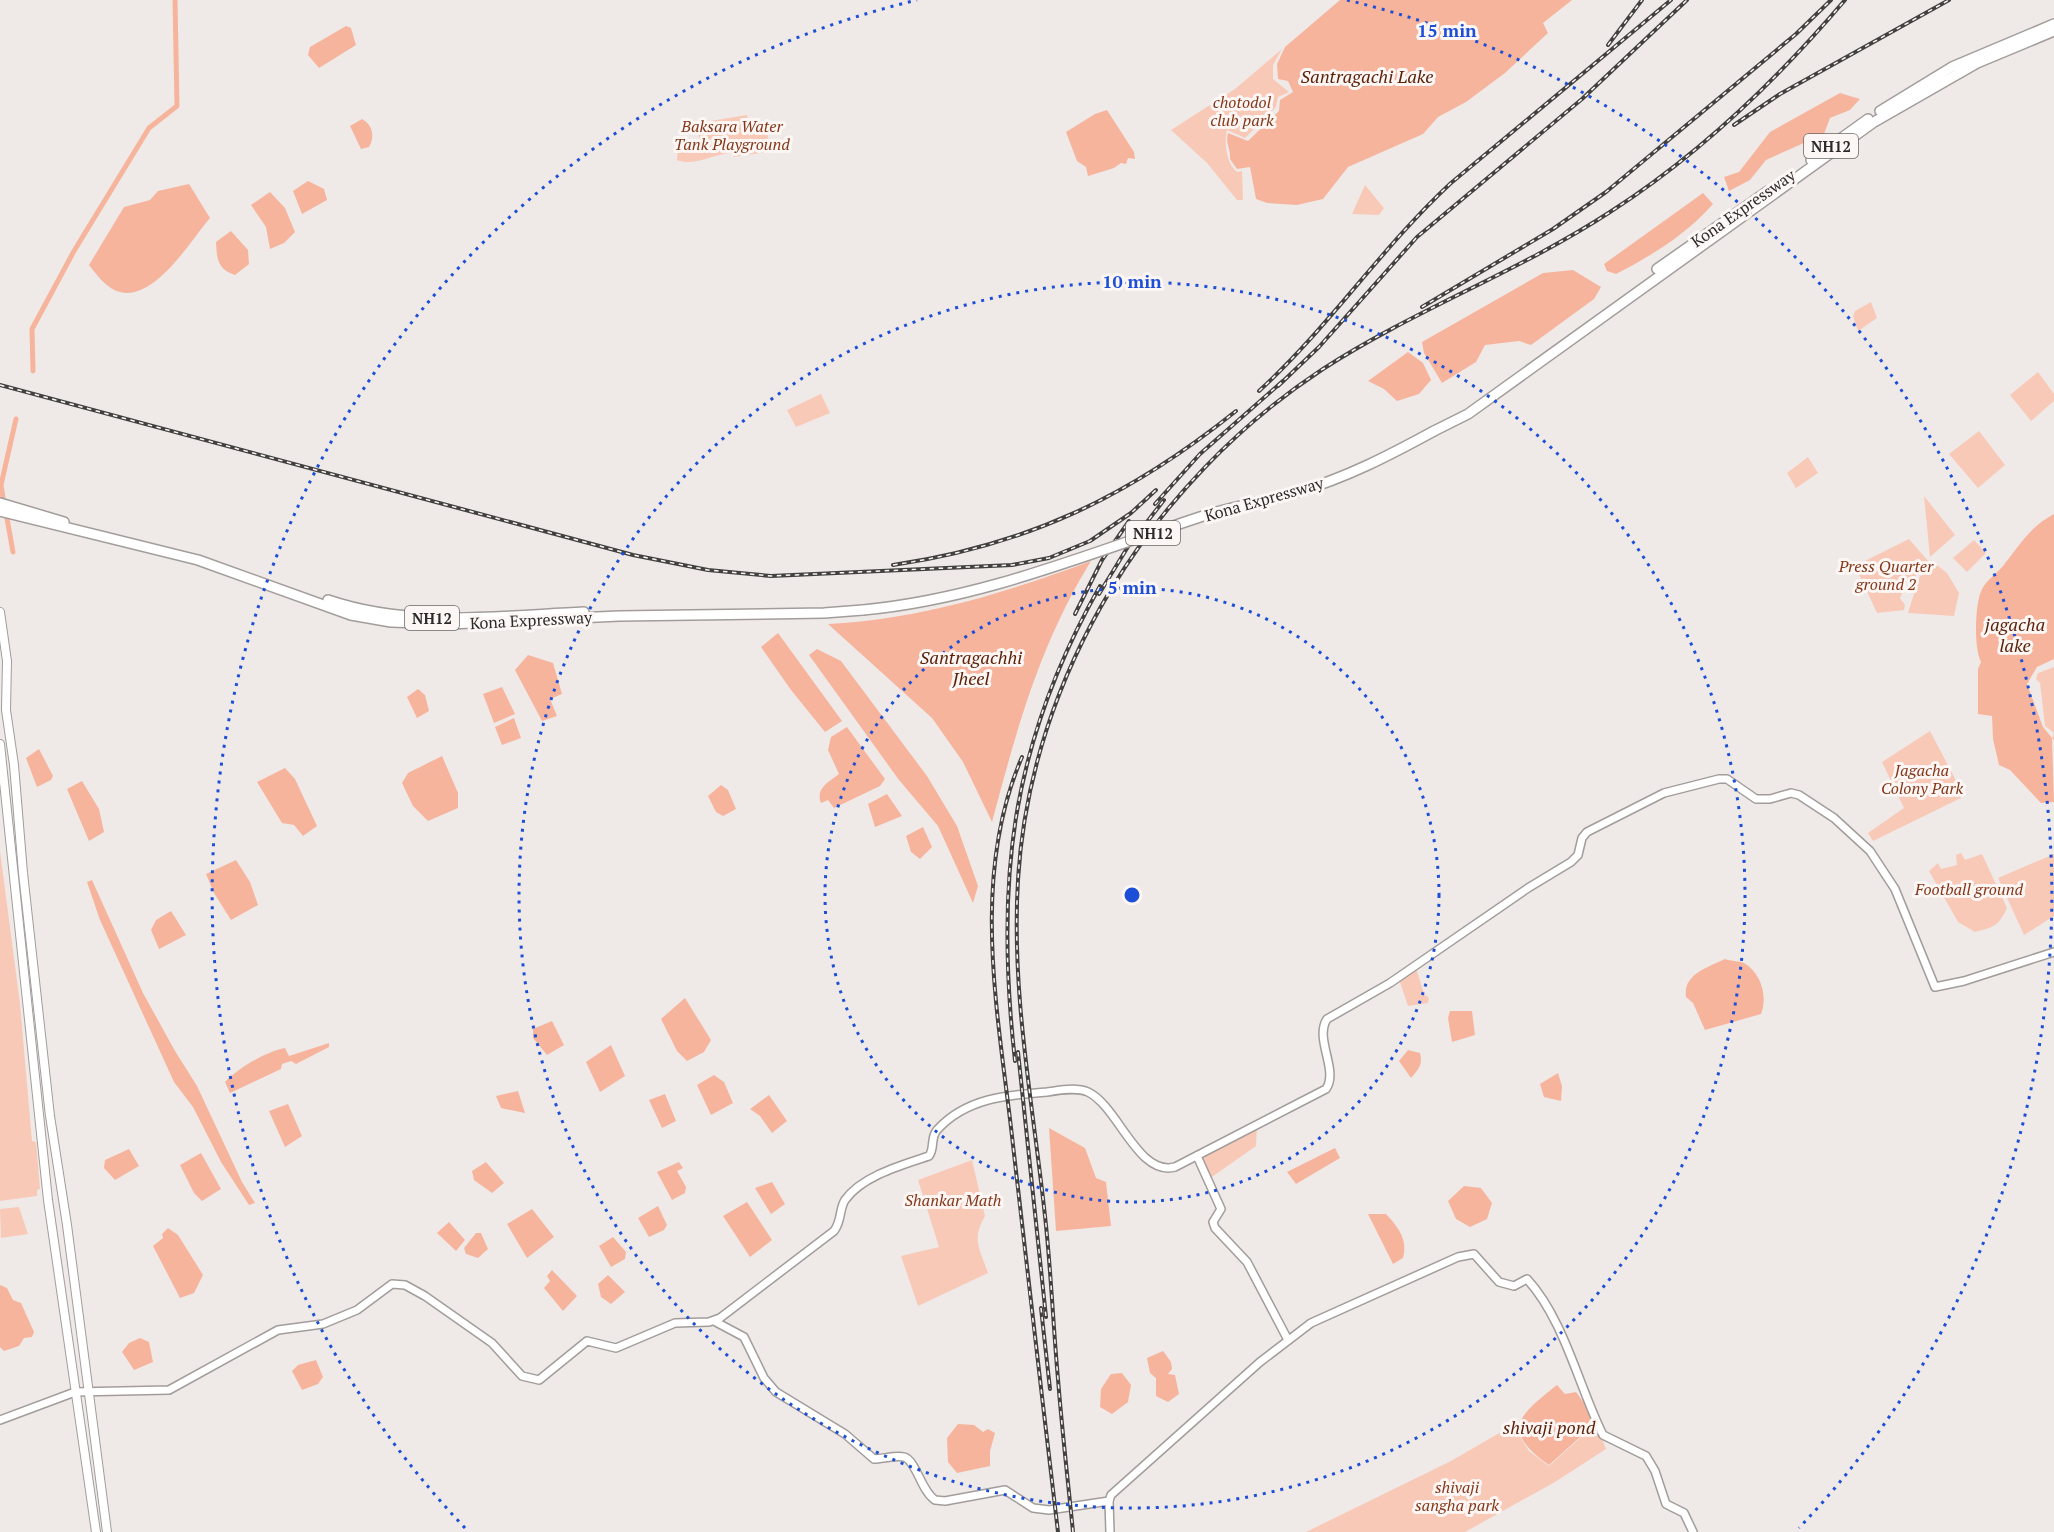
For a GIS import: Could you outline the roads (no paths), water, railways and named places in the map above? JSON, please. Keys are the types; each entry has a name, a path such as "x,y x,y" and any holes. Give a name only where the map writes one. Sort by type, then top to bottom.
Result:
{"highway":[{"name":"Kona Expressway","path":"1,507 188,552 354,608 391,615 447,618 767,608 863,610 908,606 997,586 1202,516 1314,487 1384,459 1468,414 1620,299 1904,95 1970,59 2054,24"},
{"name":"Kona Expressway","path":"1620,299 1907,101 1977,63 2054,31"}],"main road":[{"path":"0,612 7,660 6,710 14,765 27,915 50,1116 107,1532"},
{"path":"0,744 48,1200 96,1532"},
{"path":"714,1321 834,1231 840,1221 846,1200 854,1192 878,1176 929,1156 936,1131 967,1108 993,1097 1061,1090 1086,1091 1102,1103 1132,1142 1154,1164 1171,1168 1326,1089 1329,1081 1323,1029 1327,1019 1390,983 1528,888 1571,862 1578,855 1582,838 1587,831 1664,793 1719,779 1731,781 1756,799 1770,799 1791,793 1800,795 1834,818 1870,851 1895,889 1935,987 1964,981 2054,952"},
{"path":"1197,1156 1221,1209 1213,1222 1215,1228 1247,1262 1288,1340"},
{"path":"1110,1532 1109,1501 1111,1495 1260,1362 1288,1340 1311,1323 1458,1257 1474,1254 1499,1282 1514,1286 1527,1279 1539,1292 1585,1386 1604,1435 1646,1456 1655,1471 1666,1504 1684,1513 1693,1532"},
{"path":"0,1420 75,1392 169,1390 278,1330 323,1324 357,1310 392,1284 411,1288 466,1323 492,1343 522,1376 533,1380 544,1378 587,1341 616,1348 675,1323 714,1321 744,1337 764,1378 776,1392 845,1434 874,1459 904,1457 912,1462 922,1487 935,1500 1005,1490 1033,1508 1049,1510 1109,1501"}],"water":[{"name":"Santragachi Lake","path":"1340,0 1572,0 1543,23 1548,33 1505,73 1466,102 1438,117 1423,134 1348,167 1323,199 1297,205 1267,203 1256,199 1250,167 1237,169 1230,159 1228,133 1248,141 1279,111 1280,100 1293,92 1288,81 1278,79 1277,64 1285,47"},
{"path":"346,26 351,28 356,45 319,68 308,55 310,47"},
{"path":"1840,93 1860,99 1850,110 1830,118 1824,134 1766,160 1750,180 1729,191 1724,177 1739,172 1770,132"},
{"path":"1107,110 1134,152 1135,159 1128,158 1126,164 1121,163 1114,168 1088,176 1086,167 1077,161 1066,132 1095,114"},
{"path":"362,119 369,124 372,135 369,147 361,149 350,126"},
{"path":"308,181 324,189 327,200 302,214 293,191"},
{"path":"189,184 210,218 171,267 146,287 133,292 120,292 107,285 89,265 124,207 150,200 158,191"},
{"path":"270,192 285,208 295,232 284,243 270,249 266,227 251,205"},
{"path":"1703,193 1713,204 1680,235 1616,274 1607,271 1604,264"},
{"path":"231,231 248,250 249,264 235,275 221,266 216,248 216,242"},
{"path":"1573,270 1601,287 1594,299 1531,345 1519,341 1485,345 1476,362 1442,383 1424,353 1422,342 1543,273"},
{"path":"1408,352 1423,363 1431,380 1419,394 1397,401 1384,389 1368,381"},
{"name":"jagacha lake","path":"2054,514 2054,659 2037,667 2027,684 2043,727 2052,738 2054,802 2041,803 2010,770 1999,765 1993,739 1992,716 1978,714 1978,669 1981,662 1977,648 1976,619 1978,601 1985,584 2033,529"},
{"name":"Santragachhi Jheel","path":"1091,561 1073,592 1044,655 1021,720 992,822 963,762 932,718 828,624 896,617 962,603 1027,584"},
{"path":"778,633 842,721 825,732 791,690 761,647"},
{"path":"817,649 841,661 927,776 957,826 978,886 973,903 938,826 899,780 809,655"},
{"path":"528,655 553,663 562,694 550,699 557,716 542,721 515,670"},
{"path":"502,687 515,714 494,723 483,694"},
{"path":"418,689 425,695 429,711 417,718 407,697"},
{"path":"514,718 521,738 502,745 495,727"},
{"path":"847,727 885,779 880,786 834,808 828,800 821,803 820,793 824,786 839,774 828,750 831,737"},
{"path":"39,749 53,776 51,780 37,787 26,758"},
{"path":"442,756 458,793 458,808 428,821 413,806 402,783 408,773"},
{"path":"285,768 295,779 317,826 303,836 294,825 282,823 257,782"},
{"path":"82,781 99,809 104,832 89,841 67,789"},
{"path":"721,785 728,790 736,809 723,816 716,812 708,796"},
{"path":"887,794 902,816 875,827 868,804"},
{"path":"923,827 932,847 920,859 911,852 906,836"},
{"path":"236,860 250,882 258,905 231,920 214,893 206,874"},
{"path":"92,880 143,993 197,1086 242,1182 255,1203 249,1205 221,1162 193,1107 174,1082 100,920 87,882"},
{"path":"171,911 186,935 159,949 151,930 156,920"},
{"path":"1725,959 1744,963 1755,973 1762,986 1763,1007 1761,1014 1705,1030 1693,1003 1686,997 1686,989 1692,977"},
{"path":"685,998 711,1040 704,1052 687,1061 677,1051 661,1019"},
{"path":"1450,1011 1472,1011 1475,1035 1452,1042 1448,1018"},
{"path":"552,1021 564,1045 547,1055 533,1038 533,1029"},
{"path":"329,1043 329,1047 296,1064 291,1061 282,1064 281,1069 230,1093 225,1082 245,1066 270,1053 285,1048 289,1056"},
{"path":"611,1045 625,1076 600,1092 586,1062"},
{"path":"1408,1050 1420,1053 1421,1057 1420,1066 1411,1078 1399,1061"},
{"path":"1558,1073 1562,1086 1561,1101 1544,1097 1540,1084"},
{"path":"714,1075 724,1082 733,1103 711,1115 697,1085"},
{"path":"518,1091 525,1113 501,1108 496,1096"},
{"path":"665,1094 676,1121 662,1128 649,1100"},
{"path":"769,1095 787,1121 772,1133 760,1116 750,1109"},
{"path":"288,1104 302,1136 285,1147 269,1111"},
{"path":"1049,1128 1085,1148 1096,1178 1106,1182 1111,1226 1056,1231"},
{"path":"1335,1148 1340,1158 1296,1184 1287,1172"},
{"path":"129,1149 139,1166 115,1180 104,1168 105,1160"},
{"path":"201,1153 221,1189 202,1201 194,1193 180,1165"},
{"path":"486,1162 504,1183 492,1193 474,1180 472,1171"},
{"path":"679,1162 683,1168 677,1171 686,1187 685,1193 672,1200 657,1172"},
{"path":"772,1182 785,1204 771,1214 755,1188"},
{"path":"1464,1186 1481,1188 1492,1203 1487,1219 1470,1227 1456,1219 1448,1201"},
{"path":"747,1202 772,1240 750,1257 723,1216"},
{"path":"658,1206 667,1225 664,1230 649,1237 638,1218"},
{"path":"532,1209 554,1237 527,1258 507,1224"},
{"path":"1368,1214 1386,1214 1394,1224 1403,1239 1403,1258 1393,1264"},
{"path":"449,1222 465,1240 456,1251 437,1233"},
{"path":"168,1228 178,1235 203,1275 194,1293 180,1298 153,1246 163,1238 162,1234"},
{"path":"476,1233 481,1233 488,1249 478,1258 466,1254 464,1248"},
{"path":"613,1237 626,1252 625,1259 611,1267 599,1246"},
{"path":"552,1270 577,1296 563,1311 544,1288 550,1281 547,1276"},
{"path":"608,1275 625,1292 611,1304 601,1297 598,1284"},
{"path":"0,1285 7,1288 13,1300 21,1303 34,1332 32,1337 24,1338 19,1346 4,1351 0,1347"},
{"path":"140,1338 149,1342 153,1362 134,1370 122,1352 129,1343"},
{"path":"1163,1351 1171,1362 1172,1369 1168,1374 1175,1375 1179,1394 1168,1402 1156,1396 1156,1378 1150,1373 1147,1358"},
{"path":"316,1360 323,1377 318,1384 302,1390 292,1371 298,1365"},
{"path":"1122,1373 1131,1385 1128,1402 1112,1414 1100,1407 1101,1389 1111,1374"},
{"name":"shivaji pond","path":"1557,1385 1565,1394 1576,1392 1593,1415 1579,1438 1549,1465 1524,1442 1520,1432 1520,1423 1532,1406"},
{"path":"958,1424 974,1425 983,1432 988,1429 995,1433 990,1451 990,1466 957,1473 948,1462 947,1438"}],"waterway":[{"path":"33,371 32,329 74,251 149,128 177,106 175,0"},
{"path":"4,504 1,485 16,419"},
{"path":"6,513 13,552"}],"railway":[{"path":"1608,45 1642,0"},
{"path":"1259,391 1309,341 1401,234 1451,183 1671,0"},
{"path":"1278,386 1319,347 1417,237 1582,99 1687,0"},
{"path":"1422,307 1553,229 1606,192 1796,34 1831,0"},
{"path":"1073,1532 1047,1236 1020,1006 1017,922 1018,880 1028,804 1047,729 1075,658 1111,590 1155,526 1205,467 1261,415 1323,369 1358,348 1539,254 1575,234 1643,190 1706,141 1735,115 1792,59 1845,0"},
{"path":"1734,125 1780,94 1949,0"},
{"path":"1155,504 1200,454 1283,381"},
{"path":"0,385 633,555 708,570 771,576 1012,565 1049,558 1090,541 1131,513 1156,490"},
{"path":"893,565 989,544 1033,530 1075,512 1157,468 1236,411"},
{"path":"1099,594 1129,545 1164,500"},
{"path":"1075,614 1102,560 1129,521"},
{"path":"1015,1061 1009,996 1007,934 1009,874 1016,816 1028,759 1046,702 1070,645 1100,586"},
{"path":"1022,757 1006,804 996,852 992,900 992,949 1001,1048 1058,1532"},
{"path":"1018,1052 1046,1317"},
{"path":"1041,1308 1050,1389"}],"park label":[{"name":"chotodol club park","path":"1242,111"},
{"name":"Baksara Water Tank Playground","path":"732,135"},
{"name":"Press Quarter ground 2","path":"1886,575"},
{"name":"Jagacha Colony Park","path":"1922,779"},
{"name":"Football ground","path":"1969,889"},
{"name":"Shankar Math","path":"953,1200"},
{"name":"shivaji sangha park","path":"1457,1496"}]}
